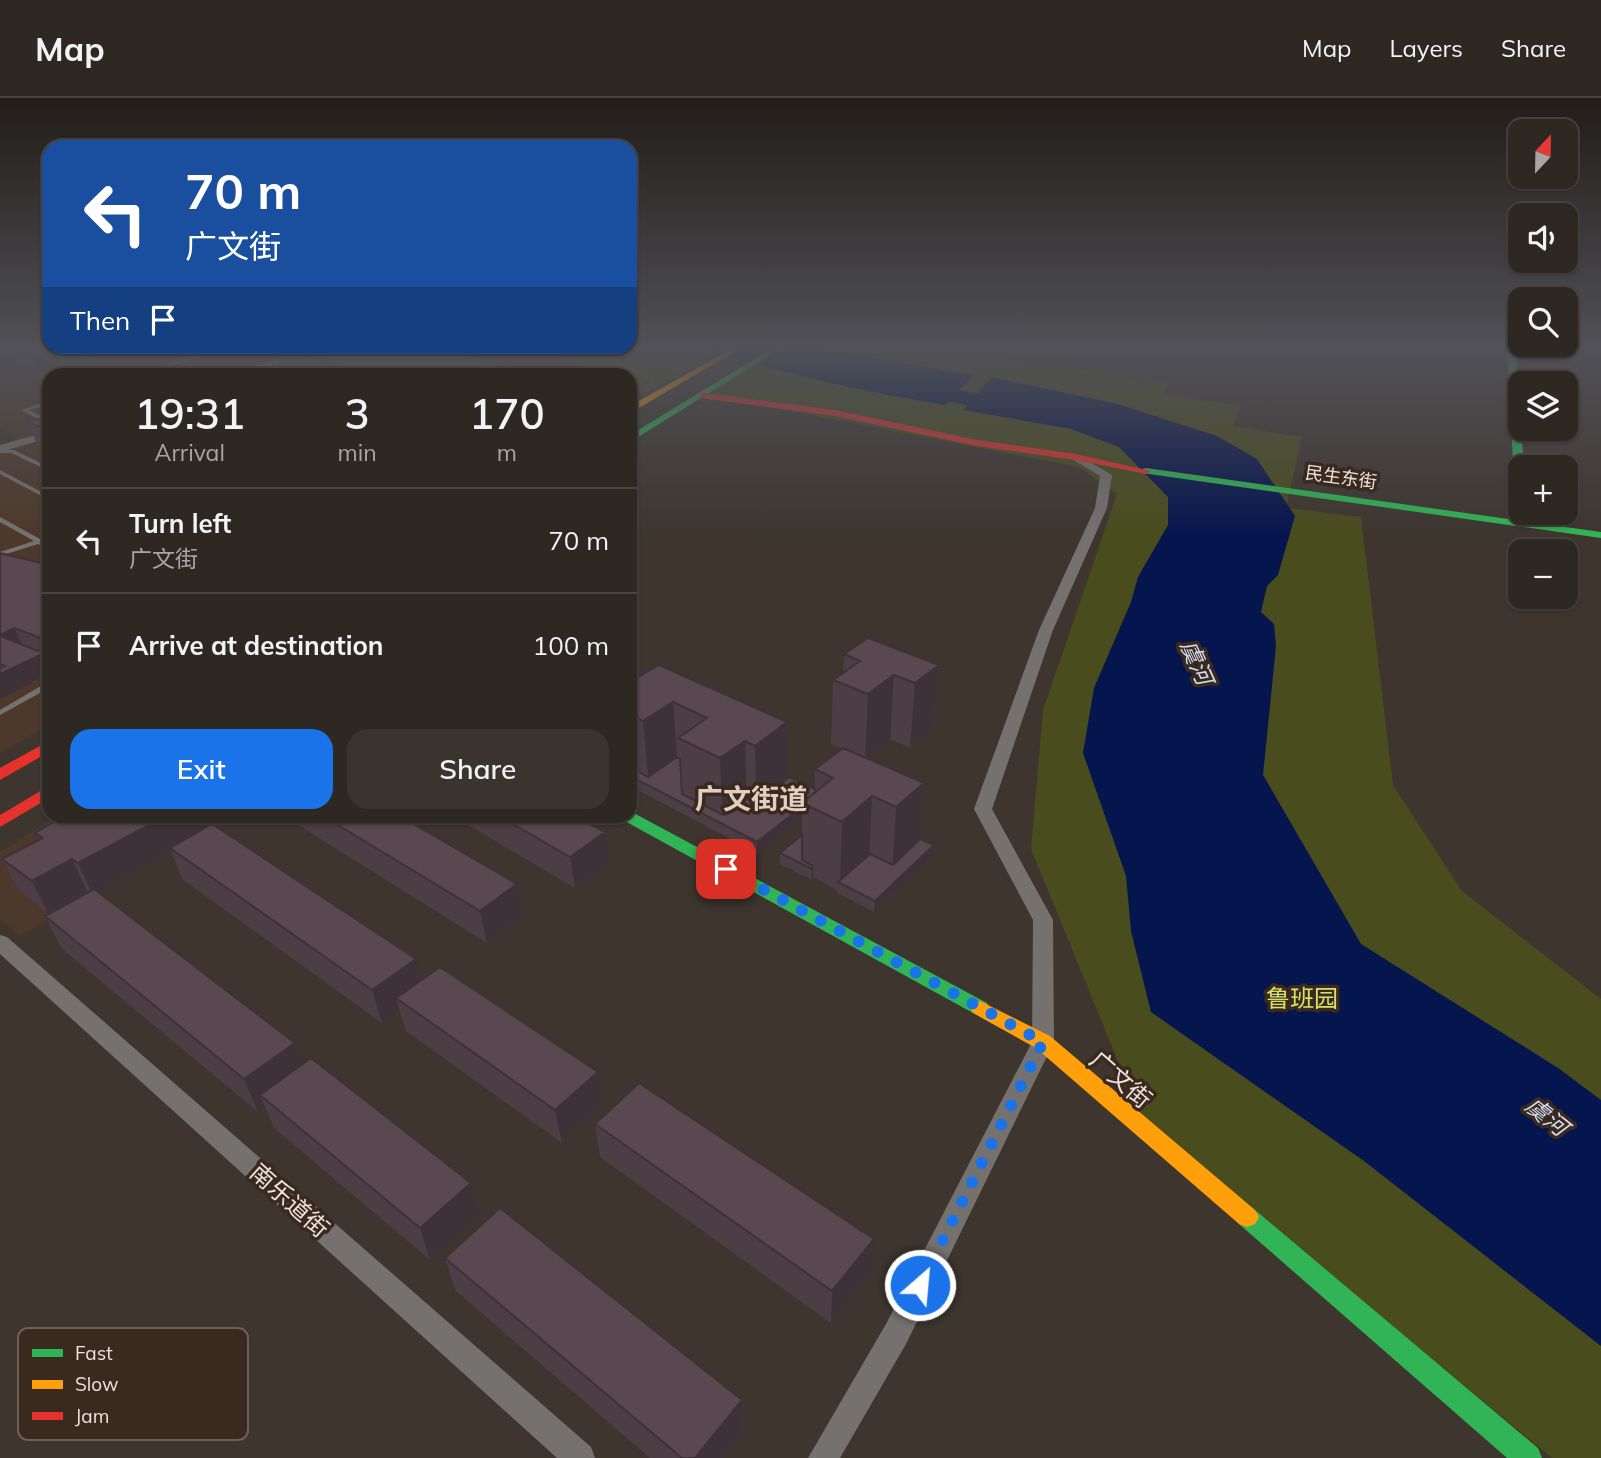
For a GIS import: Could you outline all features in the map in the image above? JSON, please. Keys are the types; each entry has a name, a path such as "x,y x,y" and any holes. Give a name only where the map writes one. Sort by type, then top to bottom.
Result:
{"street":[{"path":"637,435 679,409"},
{"name":"民生东街","path":"807,409 977,443 1508,513"},
{"path":"1515,409 1518,455"},
{"path":"0,450 42,436"},
{"path":"823,1458 896,1334 1043,1042 1043,920 983,809 1046,630 1101,508 1106,475 1076,457"},
{"path":"1578,519 1601,522"},
{"name":"民生东街","path":"1562,525 1601,535"},
{"path":"0,775 42,750"},
{"path":"0,822 42,795"},
{"name":"广文街","path":"637,820 1043,1042 1528,1458"},
{"name":"南乐道街","path":"0,942 580,1458"}],"lane":[{"path":"26,409 42,419"},
{"path":"0,450 12,451 42,466"},
{"path":"0,472 42,494"},
{"path":"0,519 42,543"},
{"path":"0,554 42,540"},
{"path":"0,713 42,689"}],"shaded area":[{"path":"0,409 42,409 42,729 0,753 0,453 23,445 0,426"},
{"path":"47,823 222,823 20,936 0,919 0,852"}],"green space":[{"name":"鲁班园","path":"783,409 1240,409 1233,426 1302,437 1286,508 1361,517 1393,785 1462,891 1601,999 1601,1458 1552,1458 1142,1120 1031,849 1043,710 1117,494 1079,467"}],"water":[{"name":"虞河","path":"1135,409 1217,436 1257,459 1295,516 1278,575 1267,586 1261,612 1274,624 1276,646 1263,775 1361,944 1558,1068 1601,1100 1601,1346 1364,1161 1151,1012 1131,931 1126,876 1083,753 1094,688 1131,602 1138,577 1168,525 1168,497 1119,447 1071,429 964,410"}],"building":[{"path":"42,418 42,427 28,422"},
{"path":"0,553 42,563 42,638 14,628 0,635"},
{"path":"0,636 38,651 42,649 42,654 0,674 0,668 5,666 0,664"},
{"path":"868,638 939,665 915,683 894,675 868,694 833,680 860,661 844,654"},
{"path":"659,665 787,722 755,746 745,741 720,758 678,738 707,718 673,702 643,721 637,718 637,678"},
{"path":"843,748 924,783 896,807 872,796 842,822 802,803 833,778 815,769"},
{"path":"677,757 680,759 682,794 723,815 747,797 756,802 789,777 815,789 815,792 802,803 802,807 757,842 637,780 637,771 648,777"},
{"path":"52,823 153,823 78,863 72,859 32,881 2,859 43,838 35,833"},
{"path":"335,823 412,823 517,884 480,911"},
{"path":"511,823 588,823 605,832 570,857"},
{"path":"212,824 416,959 372,990 170,848"},
{"path":"802,835 802,860 813,866 812,869 780,853"},
{"path":"920,839 934,845 875,901 838,882 870,854 893,865"},
{"path":"94,889 295,1043 244,1079 45,916"},
{"path":"440,967 598,1072 555,1110 396,998"},
{"path":"311,1058 471,1183 420,1228 260,1095"},
{"path":"639,1083 874,1239 832,1291 595,1124"},
{"path":"500,1208 742,1400 695,1458 682,1458 445,1258"}],"traffic: fast":[{"path":"637,435 678,409"},
{"path":"1515,409 1518,455"},
{"path":"1146,471 1601,535"},
{"path":"637,820 980,1008"},
{"path":"1247,1217 1528,1458"}],"traffic: slow":[{"path":"980,1008 1043,1042 1247,1217"}],"traffic: jam":[{"path":"808,409 977,443 1076,457 1146,471"},
{"path":"0,775 42,750"},
{"path":"0,822 42,795"}],"district":[{"name":"广文街道","path":"751,798"}],"route":[{"path":"726,869 1043,1042 920,1285"}]}
